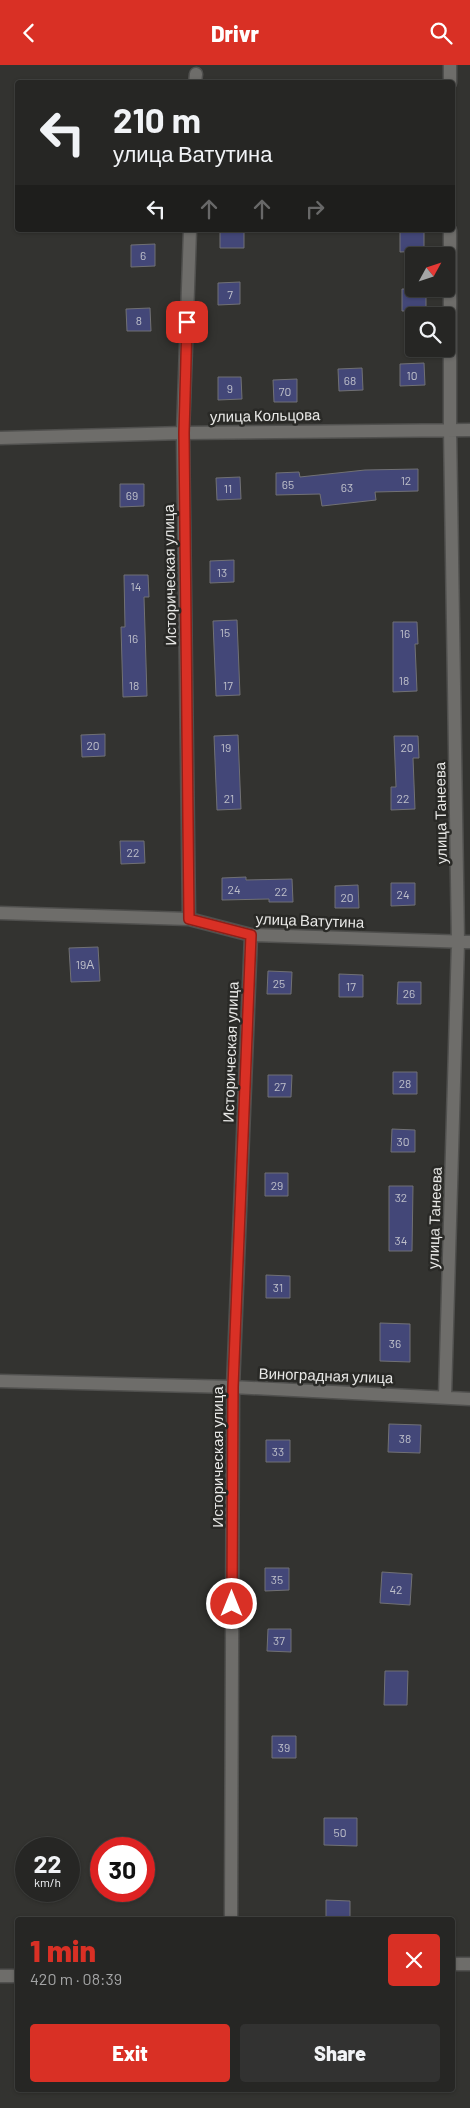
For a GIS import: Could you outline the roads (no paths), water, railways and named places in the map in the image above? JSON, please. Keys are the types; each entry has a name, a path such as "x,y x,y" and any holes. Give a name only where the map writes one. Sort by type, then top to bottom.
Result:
{"street":[{"path":"450,65 450,80"},
{"name":"Историческая улица","path":"189,919 184,433 190,232"},
{"name":"улица Танеева","path":"445,1396 464,942 450,429 450,232"},
{"name":"улица Кольцова","path":"0,438 184,433 470,430"},
{"name":"улица Ватутина","path":"0,913 189,919 251,935 464,942"},
{"name":"Историческая улица","path":"231,1917 233,1387 251,935"},
{"name":"Виноградная улица","path":"0,1381 233,1387 445,1396 470,1399"},
{"path":"455,1964 470,1964"},
{"path":"0,1976 15,1976"}]}
